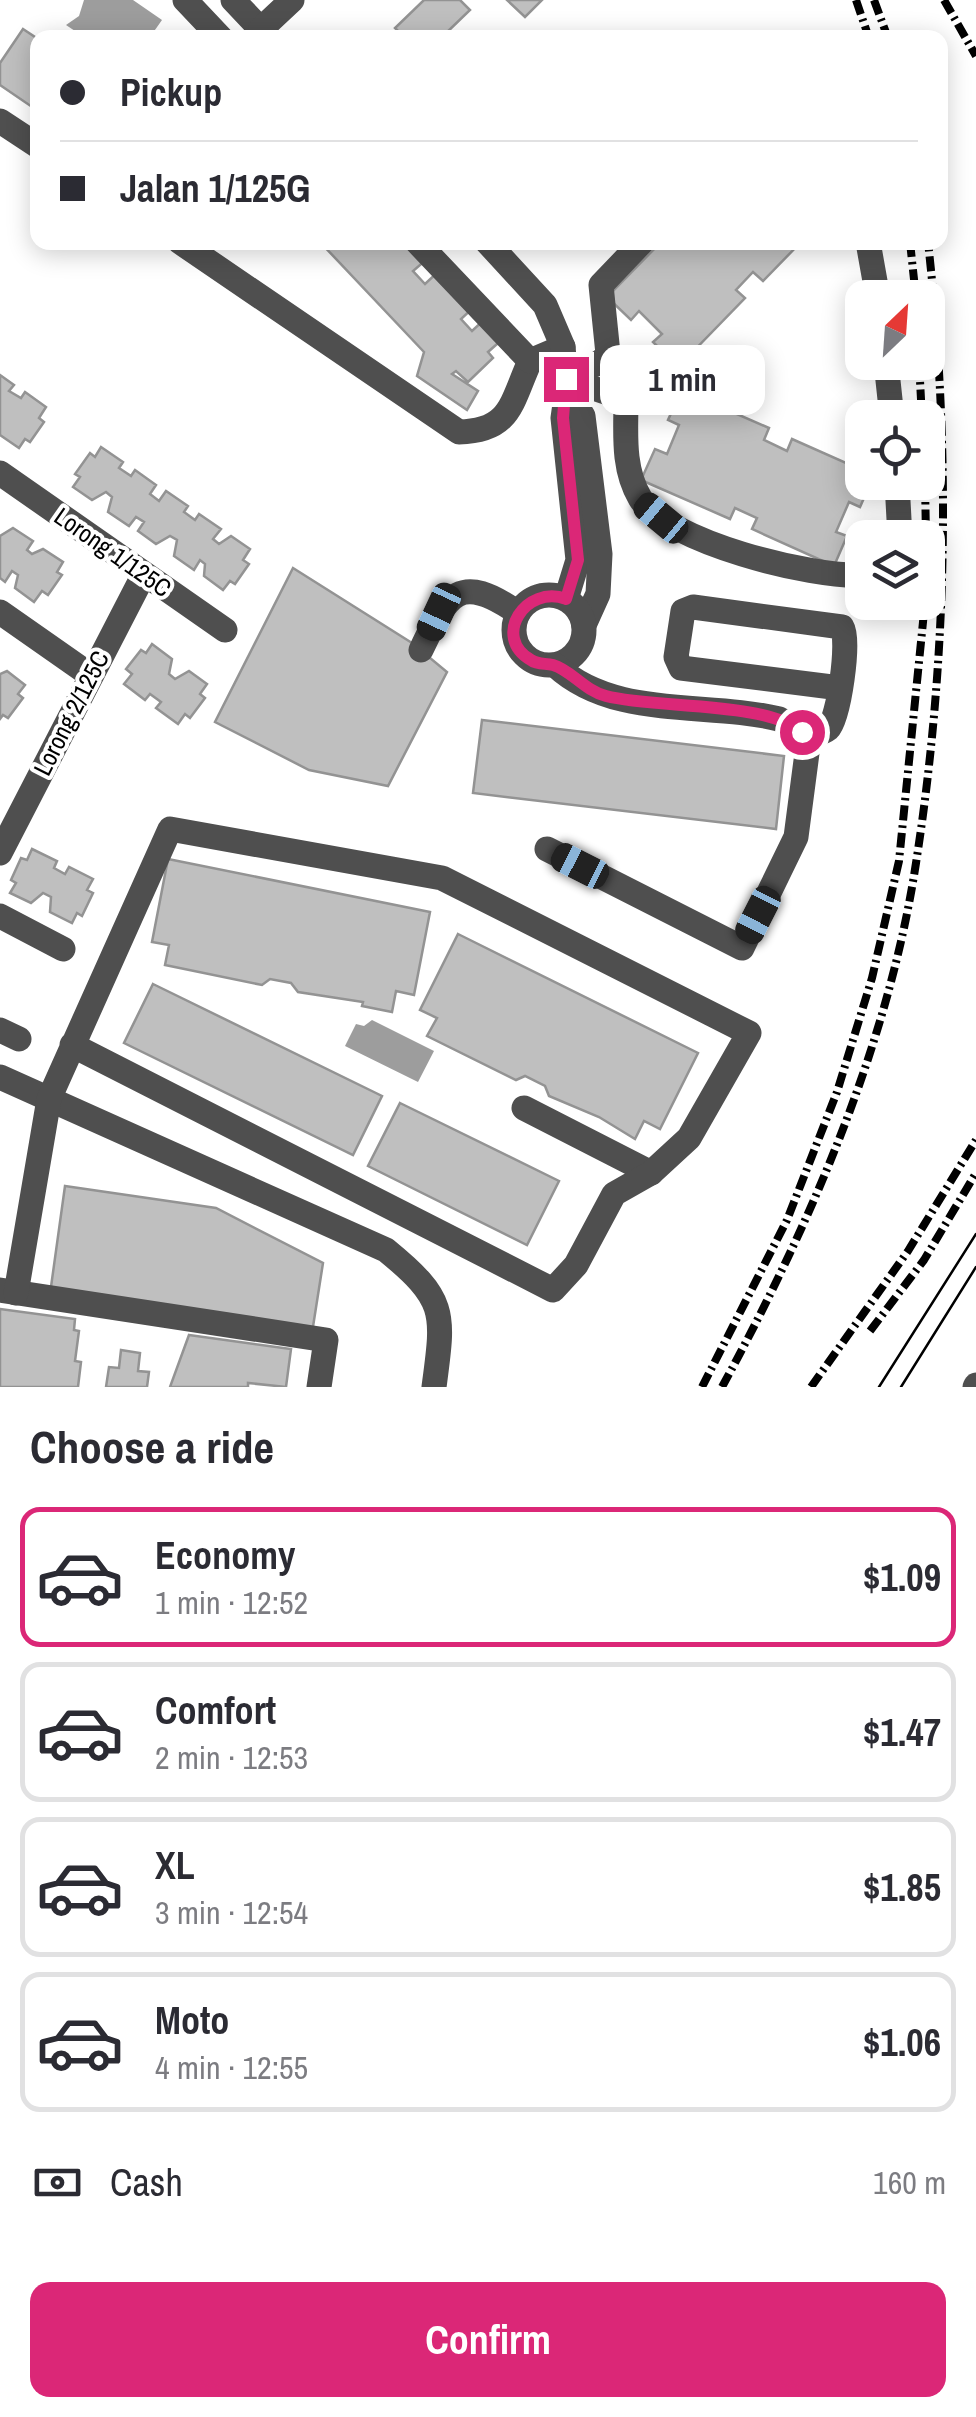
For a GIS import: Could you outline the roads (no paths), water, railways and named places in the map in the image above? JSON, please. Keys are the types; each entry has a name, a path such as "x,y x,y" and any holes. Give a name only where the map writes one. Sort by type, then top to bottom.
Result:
{"street":[{"path":"185,0 213,30"},
{"path":"233,0 262,30"},
{"path":"267,30 292,0"},
{"path":"0,121 30,141"},
{"path":"192,250 460,432 485,432 503,422 530,361"},
{"path":"425,250 530,361 565,371 626,399 628,470 641,501 661,518 778,567 845,573"},
{"path":"494,250 544,305 565,371 563,418 598,594 574,656 554,665"},
{"path":"565,371 602,362 608,354 601,285 634,250"},
{"path":"869,250 875,280"},
{"name":"Lorong 1/125C","path":"0,473 225,630"},
{"path":"566,599 588,541"},
{"name":"Lorong 2/125C","path":"0,853 144,574"},
{"path":"421,650 445,603 462,591 483,591 518,613"},
{"path":"547,849 742,948 796,838 807,753 805,738 796,727 768,716 604,696 577,684 554,665 532,662 514,635 518,613 534,598 556,595 566,599 584,625"},
{"path":"805,738 828,728 840,688 847,638 842,627 694,607 683,612 676,657 681,668 840,688"},
{"path":"0,612 90,675"},
{"path":"72,1045 553,1290 576,1265 614,1194 651,1173 689,1138 749,1033 442,878 170,829 72,1045 49,1100 8,1291 326,1340 319,1387"},
{"path":"0,916 63,949"},
{"path":"0,1077 386,1250 434,1297 443,1322 434,1387"},
{"path":"524,1108 651,1173"}],"tram line":[{"path":"879,1387 976,1234"},
{"path":"901,1387 976,1267"}],"railway":[{"path":"856,0 866,30"},
{"path":"874,0 885,30"},
{"path":"944,0 976,56"},
{"path":"911,250 914,280"},
{"path":"722,1387 786,1263 866,1067 903,931 916,863 935,708 943,553 940,397 929,250"},
{"path":"920,380 921,400"},
{"path":"925,500 926,520"},
{"path":"702,1387 787,1220 837,1092 872,978 899,861 923,620"},
{"path":"811,1387 908,1251 976,1140"},
{"path":"870,1331 924,1260 976,1173"}]}
